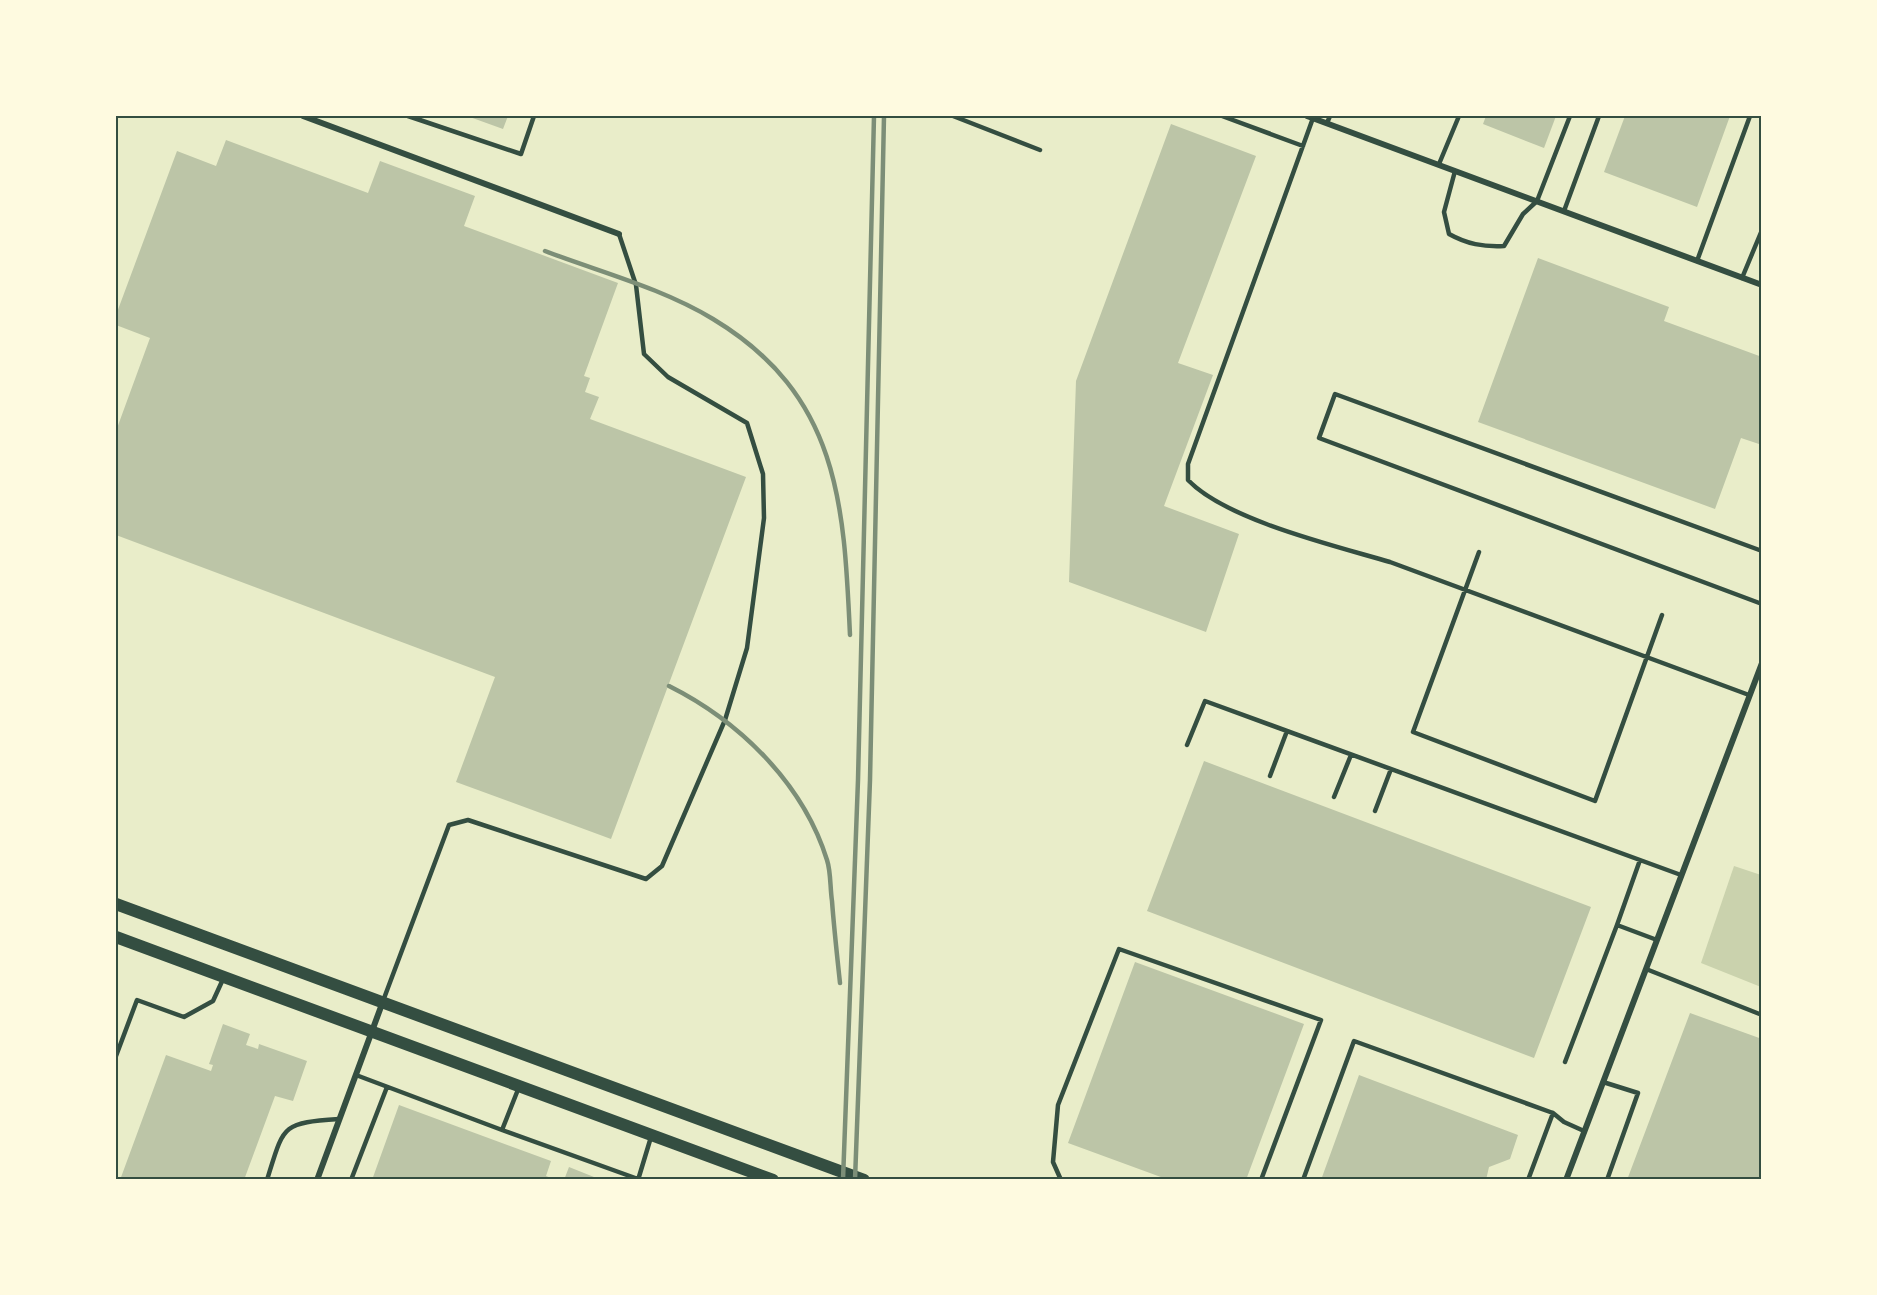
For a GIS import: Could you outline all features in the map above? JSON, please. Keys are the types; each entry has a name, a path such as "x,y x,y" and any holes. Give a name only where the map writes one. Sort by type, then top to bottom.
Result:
{"main road":[{"path":"116,904 382,1004 864,1179"},
{"path":"116,938 773,1179"}],"street":[{"path":"303,116 620,234"},
{"path":"1310,116 1328,119 1455,171 1761,285"},
{"path":"1566,1179 1761,663"},
{"path":"317,1179 382,1004"}],"lane":[{"path":"408,116 521,154 534,116"},
{"path":"952,116 1040,150"},
{"path":"1222,116 1302,146"},
{"path":"1310,116 1302,146 1188,464 1188,480 1199,492 1224,507 1351,553 1390,562 1749,695"},
{"path":"1439,164 1459,116"},
{"path":"1455,171 1444,212 1449,234 1462,241 1485,247 1504,246 1523,214 1538,201 1570,116"},
{"path":"1564,211 1599,116"},
{"path":"1697,261 1750,116"},
{"path":"1742,278 1761,230"},
{"path":"382,1004 449,825 468,820 646,879 662,866 725,720 744,658 764,518 763,474 747,423 668,377 644,354 636,285 620,234"},
{"path":"1761,551 1335,394 1319,438 1761,604"},
{"path":"1479,552 1413,732 1595,801 1662,615"},
{"path":"1187,745 1204,701 1681,875"},
{"path":"1270,776 1287,731"},
{"path":"1334,797 1351,755"},
{"path":"1375,811 1391,769"},
{"path":"1565,1062 1640,860"},
{"path":"1617,925 1657,940"},
{"path":"1061,1179 1053,1162 1058,1105 1119,949 1321,1020 1261,1179"},
{"path":"1646,969 1761,1015"},
{"path":"116,1056 137,1000 184,1017 213,1001 224,977"},
{"path":"1303,1179 1354,1041 1553,1113 1564,1122 1584,1131"},
{"path":"356,1075 638,1179 651,1134"},
{"path":"1603,1082 1638,1094 1607,1179"},
{"path":"502,1130 520,1085"},
{"path":"351,1179 387,1087"},
{"path":"1528,1179 1553,1113"},
{"path":"267,1179 280,1137 298,1122 339,1119"}],"green space":[{"path":"1734,866 1761,875 1761,987 1701,963"}],"building":[{"path":"467,116 508,116 503,129"},
{"path":"1486,116 1556,116 1544,148 1483,124"},
{"path":"1625,116 1730,116 1697,207 1604,172"},
{"path":"1171,124 1256,156 1178,363 1213,375 1164,506 1239,534 1206,632 1069,582 1076,381"},
{"path":"226,140 368,193 380,161 475,196 464,226 618,283 584,376 590,378 585,392 599,397 590,419 746,477 611,839 456,782 495,677 116,535 116,431 150,338 116,325 116,315 177,151 216,166"},
{"path":"1538,258 1669,307 1664,321 1762,357 1762,445 1741,438 1715,509 1478,422"},
{"path":"1204,761 1591,907 1534,1058 1147,911"},
{"path":"1135,962 1304,1024 1246,1180 1169,1180 1068,1143"},
{"path":"1690,1013 1762,1039 1762,1180 1627,1180"},
{"path":"223,1024 250,1034 246,1045 258,1049 259,1044 307,1061 293,1101 275,1096 244,1180 120,1180 166,1055 211,1071 213,1065 209,1064"},
{"path":"1359,1075 1518,1135 1510,1159 1489,1167 1486,1180 1321,1180"},
{"path":"399,1105 551,1161 546,1176 556,1180 372,1180"},
{"path":"569,1167 599,1179 599,1180 564,1180"}],"railway":[{"path":"843,1180 858,780 874,116"},
{"path":"855,1180 870,780 884,116"},
{"path":"545,251 652,289 693,308 713,319 755,349 787,382 810,418 826,456 837,497 844,541 850,635"},
{"path":"669,686 695,700 743,736 785,780 802,805 816,832 828,865 840,983"}]}
